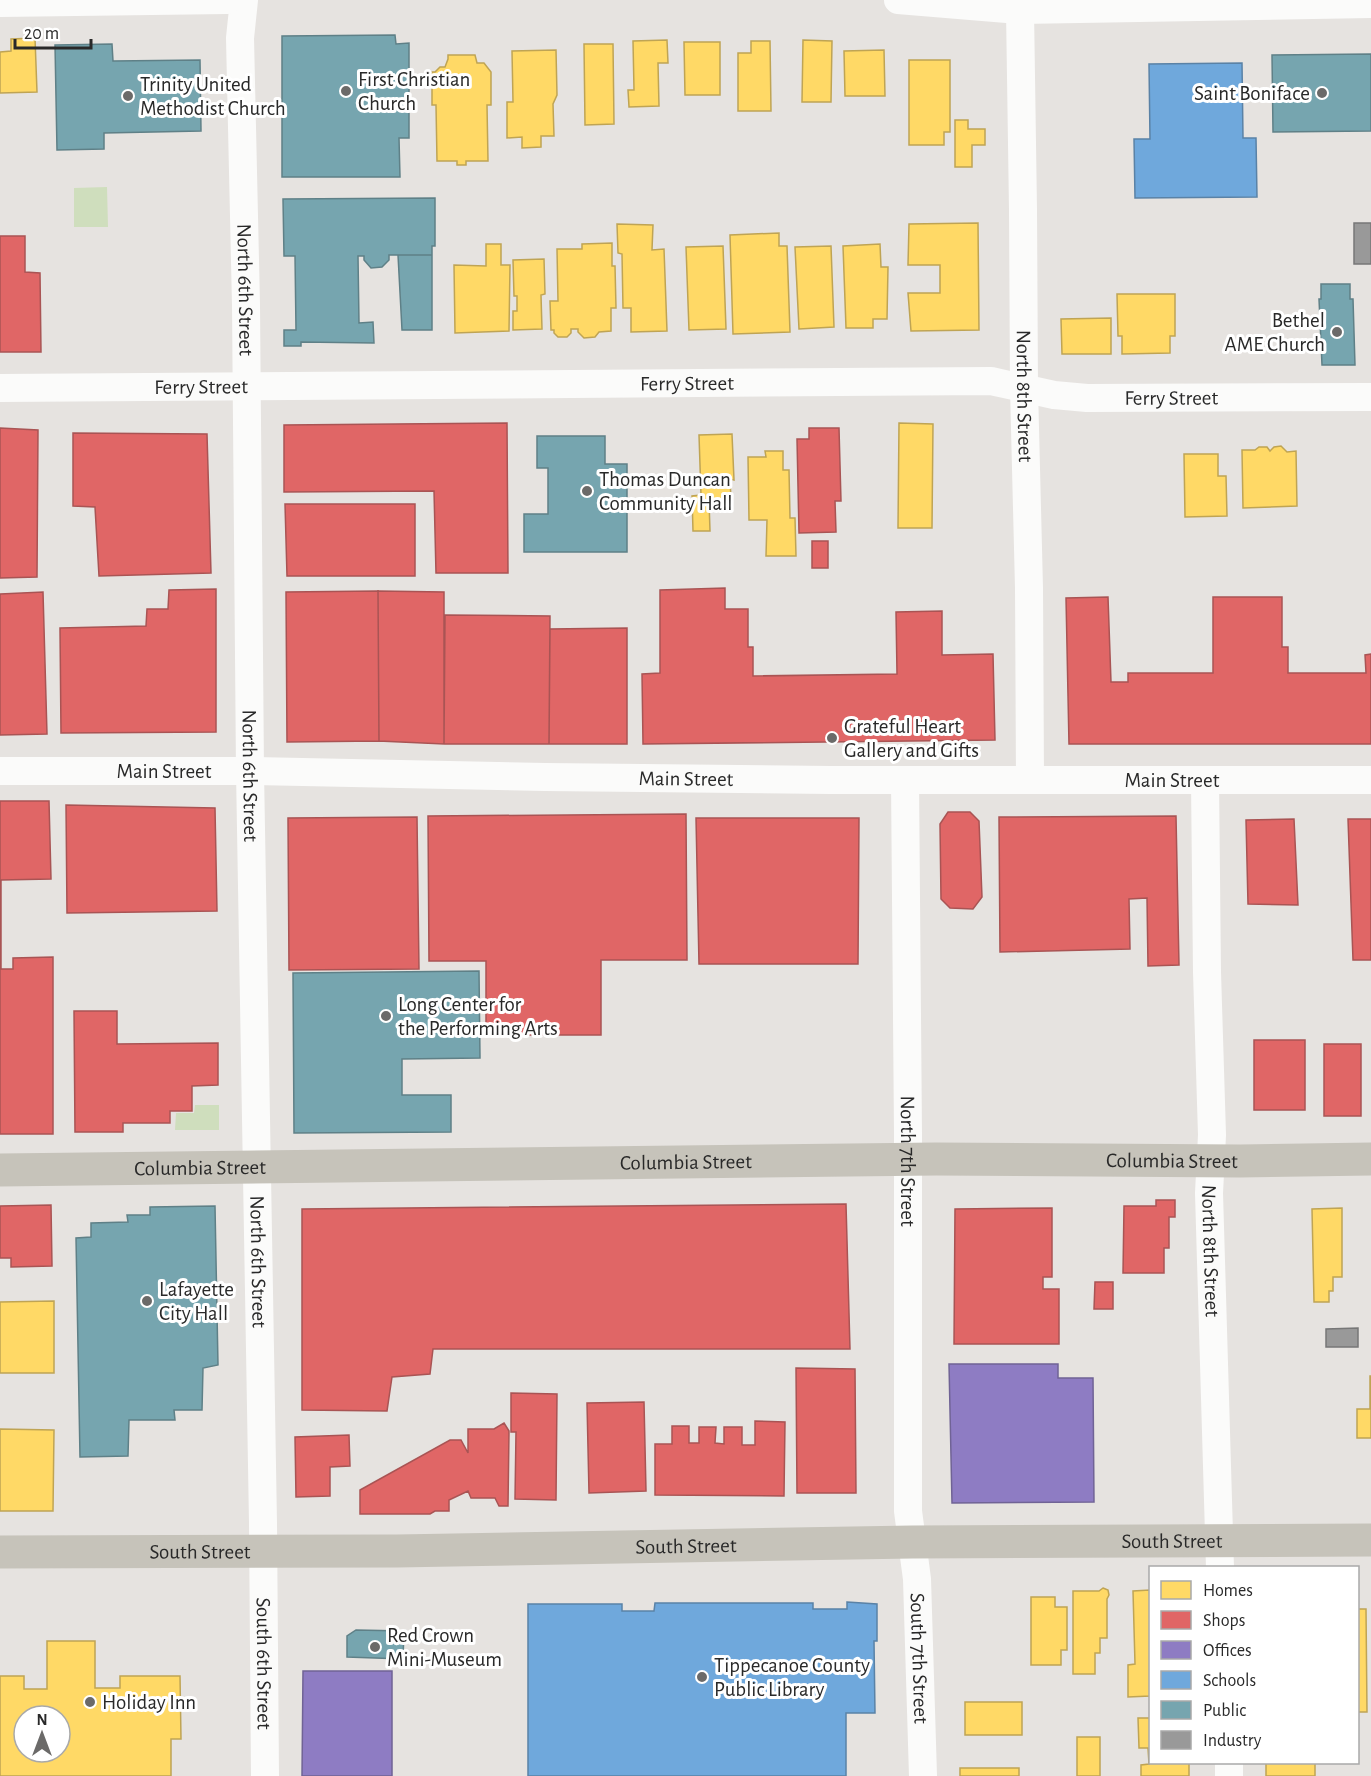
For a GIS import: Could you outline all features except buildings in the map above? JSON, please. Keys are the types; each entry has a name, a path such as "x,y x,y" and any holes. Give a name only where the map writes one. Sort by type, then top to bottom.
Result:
{"main road":[{"name":"Columbia Street","path":"0,1170 908,1160 1371,1159"},
{"name":"South Street","path":"0,1552 572,1549 912,1542 1219,1554 1371,1540"}],"street":[{"path":"0,3 227,0"},
{"name":"North 6th Street","path":"244,0 240,38 249,596 249,771 264,1551"},
{"path":"898,0 1020,10 1371,4"},
{"name":"North 8th Street","path":"1020,10 1030,780"},
{"name":"Ferry Street","path":"0,388 992,381 1062,397 1371,397"},
{"name":"Main Street","path":"0,771 249,771 545,777 905,780 1371,780"},
{"name":"North 7th Street","path":"905,780 908,1511 912,1542"},
{"name":"North 8th Street","path":"1205,781 1212,1135 1209,1193 1211,1305 1219,1554"},
{"name":"South 7th Street","path":"912,1542 917,1579 923,1776"},
{"name":"South 6th Street","path":"264,1551 265,1776"}],"green space":[{"path":"107,187 108,227 74,227 74,188"},
{"path":"195,1105 219,1105 219,1130 175,1130 176,1113 194,1113"}],"place":[{"name":"First Christian Church","path":"346,91"},
{"name":"Saint Boniface","path":"1322,93"},
{"name":"Trinity United Methodist Church","path":"128,96"},
{"name":"Bethel AME Church","path":"1337,332"},
{"name":"Thomas Duncan Community Hall","path":"587,491"},
{"name":"Grateful Heart Gallery and Gifts","path":"832,738"},
{"name":"Long Center for the Performing Arts","path":"386,1016"},
{"name":"Lafayette City Hall","path":"147,1301"},
{"name":"Red Crown Mini-Museum","path":"375,1647"},
{"name":"Tippecanoe County Public Library","path":"702,1677"},
{"name":"Holiday Inn","path":"90,1702"}]}
